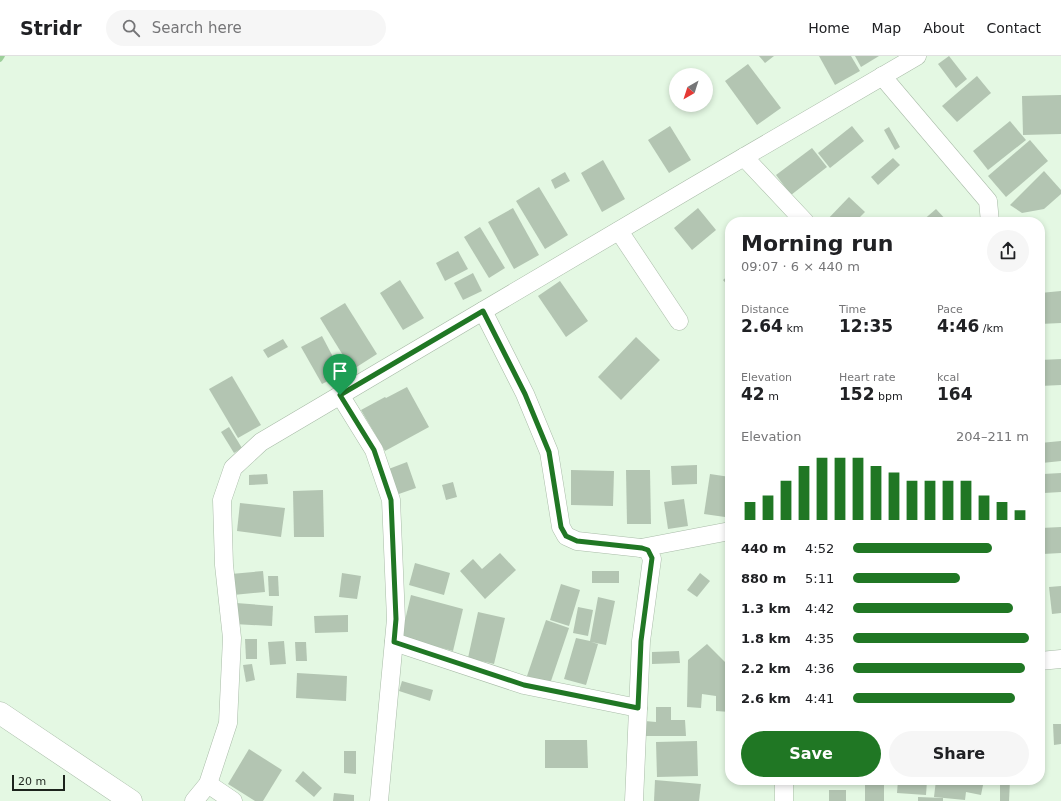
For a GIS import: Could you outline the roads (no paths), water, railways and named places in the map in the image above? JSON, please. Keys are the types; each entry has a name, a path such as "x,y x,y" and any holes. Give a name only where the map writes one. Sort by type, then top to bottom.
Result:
{"street":[{"path":"194,801 208,784 228,723 232,638 224,565 222,500 234,468 261,442 917,56"},
{"path":"882,76 988,201 990,217"},
{"path":"744,157 799,217"},
{"path":"618,231 680,321"},
{"path":"483,311 525,394 549,452 561,527 566,536 577,541 642,548 648,550 652,558 641,641 634,801"},
{"path":"340,395 374,450 391,500 396,619 379,801"},
{"path":"642,548 725,532"},
{"path":"394,642 524,685 638,708"},
{"path":"1045,661 1061,659"},
{"path":"0,713 131,801"},
{"path":"208,784 234,801"},
{"path":"784,785 784,801"}]}
